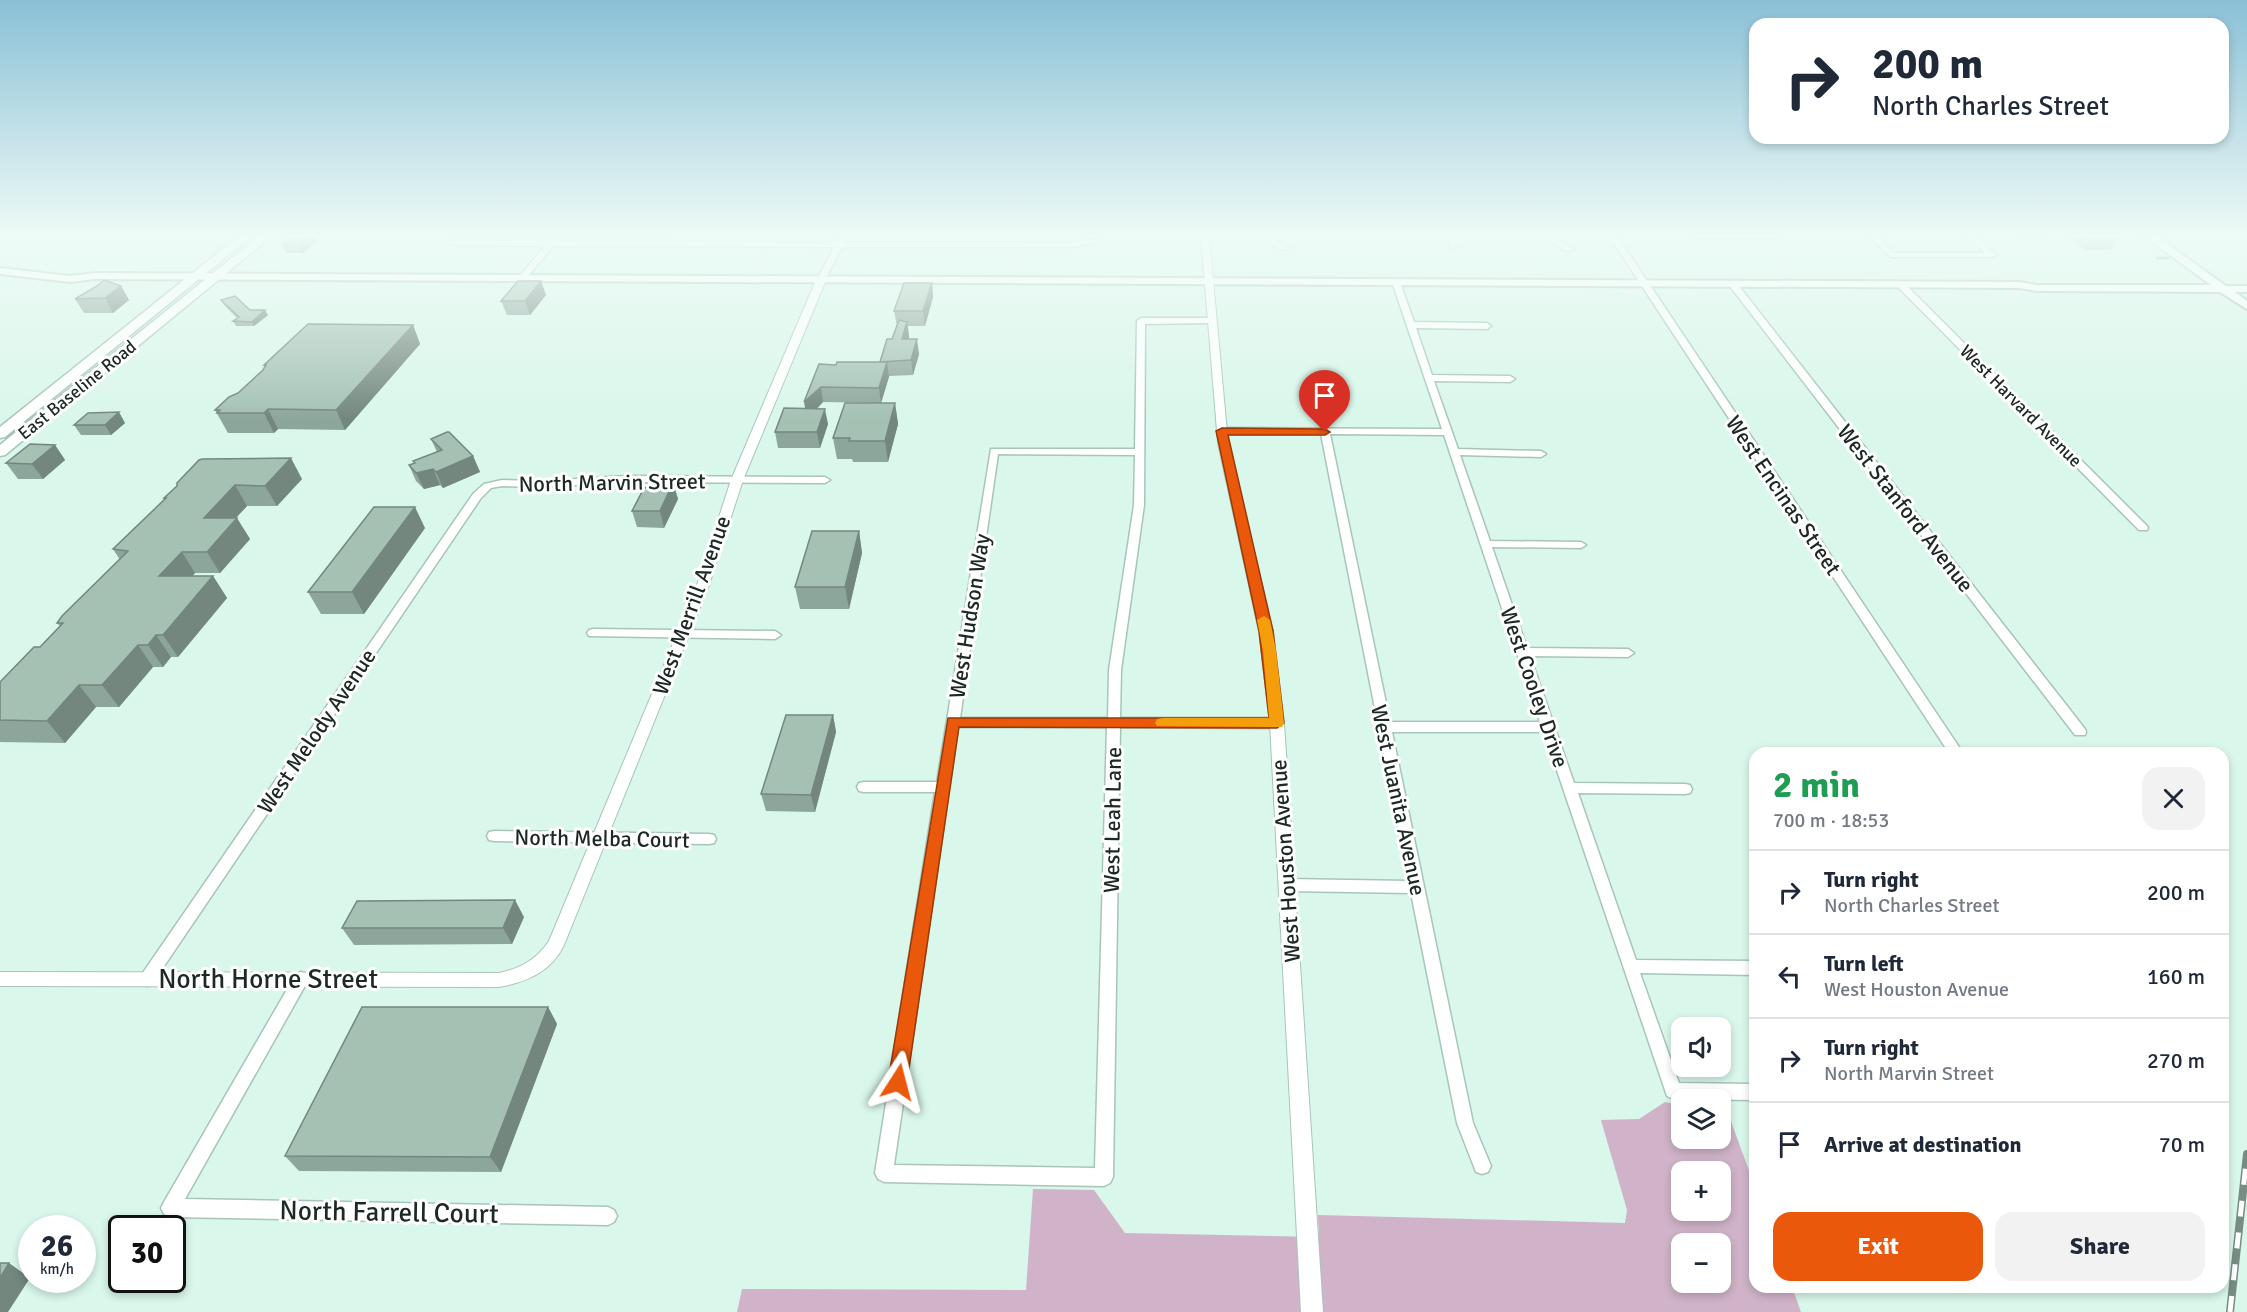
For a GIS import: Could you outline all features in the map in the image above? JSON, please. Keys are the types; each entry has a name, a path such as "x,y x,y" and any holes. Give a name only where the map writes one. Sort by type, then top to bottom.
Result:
{"main road":[{"name":"East Baseline Road","path":"0,434 179,297"},
{"name":"East Baseline Road","path":"0,452 181,297"}],"street":[{"name":"West Merrill Avenue","path":"534,969 548,958 556,945 717,547 723,517 737,480 814,297"},
{"name":"West Houston Avenue","path":"1209,297 1222,431 1266,631 1277,723 1312,1312"},
{"name":"West Cooley Drive","path":"1401,297 1673,1091 1749,1092"},
{"name":"West Encinas Street","path":"1653,297 1952,747"},
{"name":"West Stanford Avenue","path":"1743,297 2080,732"},
{"name":"West Harvard Avenue","path":"1913,297 2143,528"},
{"name":"West Leah Lane","path":"884,1173 1104,1177 1115,670 1138,505 1141,452 1141,321 1211,321"},
{"path":"1411,325 1487,326"},
{"path":"1429,378 1510,379"},
{"path":"1222,431 1448,432"},
{"name":"West Juanita Avenue","path":"1325,432 1465,1123 1482,1166"},
{"name":"West Hudson Way","path":"884,1173 994,451 1141,452"},
{"path":"1454,452 1540,454"},
{"name":"North Marvin Street","path":"488,486 502,483 544,484 627,479 825,480"},
{"name":"West Melody Avenue","path":"147,979 477,496 488,486"},
{"path":"1486,544 1581,545"},
{"path":"593,633 776,635"},
{"path":"1523,652 1628,653"},
{"path":"953,722 1277,723"},
{"path":"1384,727 1549,727"},
{"path":"864,787 943,787"},
{"path":"1570,788 1685,789"},
{"name":"North Melba Court","path":"494,836 709,839"},
{"path":"1287,885 1416,887"},
{"path":"1631,966 1749,968"},
{"name":"North Horne Street","path":"0,979 499,980 518,977 534,969"},
{"name":"North Farrell Court","path":"302,979 170,1208 608,1216"}],"shaded area":[{"path":"1665,1102 1671,1103 1671,1149 1731,1149 1731,1121 1749,1171 1749,1293 1794,1293 1801,1312 737,1312 742,1289 1026,1290 1033,1189 1094,1190 1125,1233 1319,1237 1318,1215 1625,1223 1627,1210 1601,1120 1639,1119"}],"building":[{"path":"78,297 106,297 105,298 75,299"},
{"path":"236,297 250,310 265,310 252,322 233,321 239,317 221,300"},
{"path":"504,297 528,297 525,301 501,301"},
{"path":"899,297 927,297 923,311 894,311"},
{"path":"899,320 907,322 902,339 917,339 911,360 880,362 887,339 892,339"},
{"path":"308,324 413,325 336,410 268,409 264,413 217,413 220,410 215,410 263,370 266,365 264,365"},
{"path":"837,362 887,362 879,388 821,387 804,402 819,364 836,365"},
{"path":"845,403 895,403 885,441 849,441 850,438 833,438"},
{"path":"784,408 825,409 817,432 775,432"},
{"path":"119,412 105,425 74,425 88,413"},
{"path":"447,432 473,456 436,472 433,469 416,473 409,465 415,463 413,461 442,450 431,439"},
{"path":"30,444 55,445 32,464 6,463"},
{"path":"291,458 265,486 235,485 204,518 237,518 207,552 182,552 159,576 213,576 163,635 156,635 148,645 138,645 102,685 79,685 47,721 0,720 0,682 34,647 40,647 63,623 57,623 62,616 128,551 113,549 166,498 164,498 199,460"},
{"path":"655,483 673,483 660,511 632,511 644,488 653,486"},
{"path":"374,507 415,507 352,592 308,592"},
{"path":"812,531 859,531 845,587 795,587"},
{"path":"786,715 833,715 811,795 761,794"},
{"path":"515,900 503,928 342,928 357,901"},
{"path":"362,1007 548,1007 490,1157 285,1156"},
{"path":"0,1263 9,1263 0,1278"}],"railway":[{"path":"2230,1312 2247,1154"}],"slow traffic":[{"path":"1163,723 1277,723 1264,620"}],"route":[{"path":"898,1082 953,722 1277,723 1266,631 1222,431 1325,432"}]}
